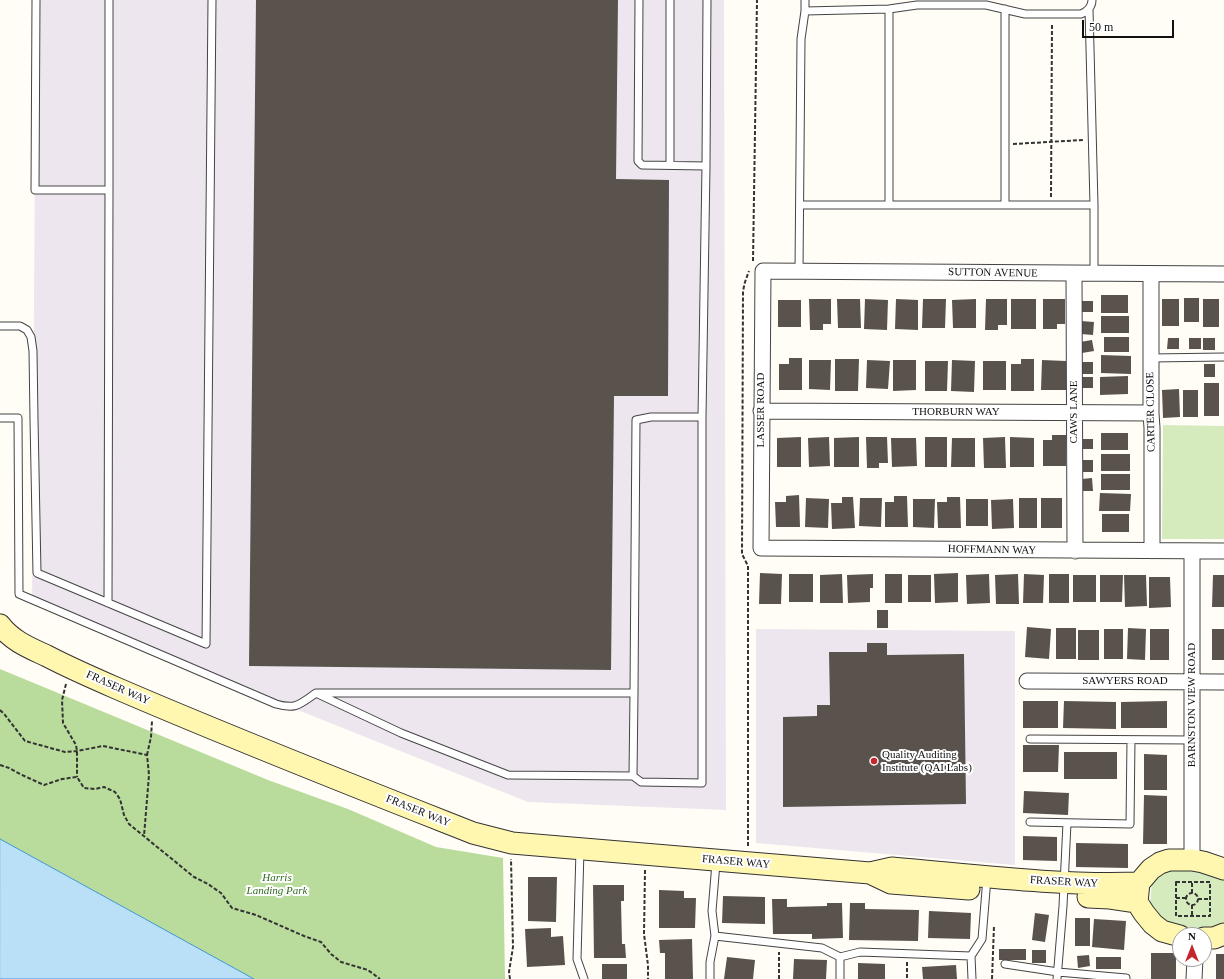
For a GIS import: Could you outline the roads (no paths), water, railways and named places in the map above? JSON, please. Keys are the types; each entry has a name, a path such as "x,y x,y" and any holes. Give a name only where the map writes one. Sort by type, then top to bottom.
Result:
{"street":[{"name":"SUTTON AVENUE","path":"755,268 799,271 1224,274"},
{"name":"LASSER ROAD","path":"755,268 761,411 761,548"},
{"name":"CAWS LANE","path":"1074,274 1075,551"},
{"name":"CARTER CLOSE","path":"1151,274 1152,551"},
{"name":"THORBURN WAY","path":"761,411 1151,413"},
{"name":"HOFFMANN WAY","path":"761,548 1224,551"},
{"name":"BARNSTON VIEW ROAD","path":"1192,551 1192,860"},
{"name":"FRASER WAY","path":"0,625 6,633 20,643 69,667 153,704 473,833 512,843 870,873 891,883 987,883 1064,889 1110,898 1138,892"},
{"name":"SAWYERS ROAD","path":"1027,681 1224,682"},
{"path":"1172,934 1162,931 1144,914 1138,892 1151,868 1169,860 1192,860 1224,869"},
{"path":"1212,938 1224,934"},
{"path":"1194,979 1195,967"}],"lane":[{"path":"36,0 35,190 109,190"},
{"path":"108,603 109,0"},
{"path":"0,326 20,326 28,330 31,337 33,351 37,573 206,644 212,0"},
{"path":"638,0 638,161 642,165 706,166"},
{"path":"670,0 670,166"},
{"path":"316,693 401,733 508,775 633,776 641,782 702,783 702,417 707,0"},
{"path":"799,271 801,39 805,0"},
{"path":"1092,0 1089,10 1094,206 1094,274"},
{"path":"805,11 889,10 917,5 986,5 1025,14 1081,14 1089,10"},
{"path":"1005,9 1005,206"},
{"path":"889,10 889,206"},
{"path":"800,206 1094,206"},
{"path":"1151,358 1224,357"},
{"path":"633,776 636,420 651,417 702,417"},
{"path":"0,418 18,418 19,594 276,704 287,707 297,706 316,693 634,694"},
{"path":"1030,739 1192,740"},
{"path":"1030,822 1130,824 1131,740"},
{"path":"1057,975 1064,889 1067,823"},
{"path":"580,849 577,959 584,979"},
{"path":"710,979 710,962 715,936 712,911 717,860"},
{"path":"972,979 971,956 982,938 987,883"},
{"path":"715,936 822,948 840,957 860,952 971,956"},
{"path":"840,957 840,979"},
{"path":"1005,964 1057,975 1126,979"}],"water":[{"path":"0,839 254,979 0,979"}],"place":[{"name":"Quality Auditing Institute (QAI Labs)","path":"874,761"}],"park label":[{"name":"Harris Landing Park","path":"277,884"}]}
